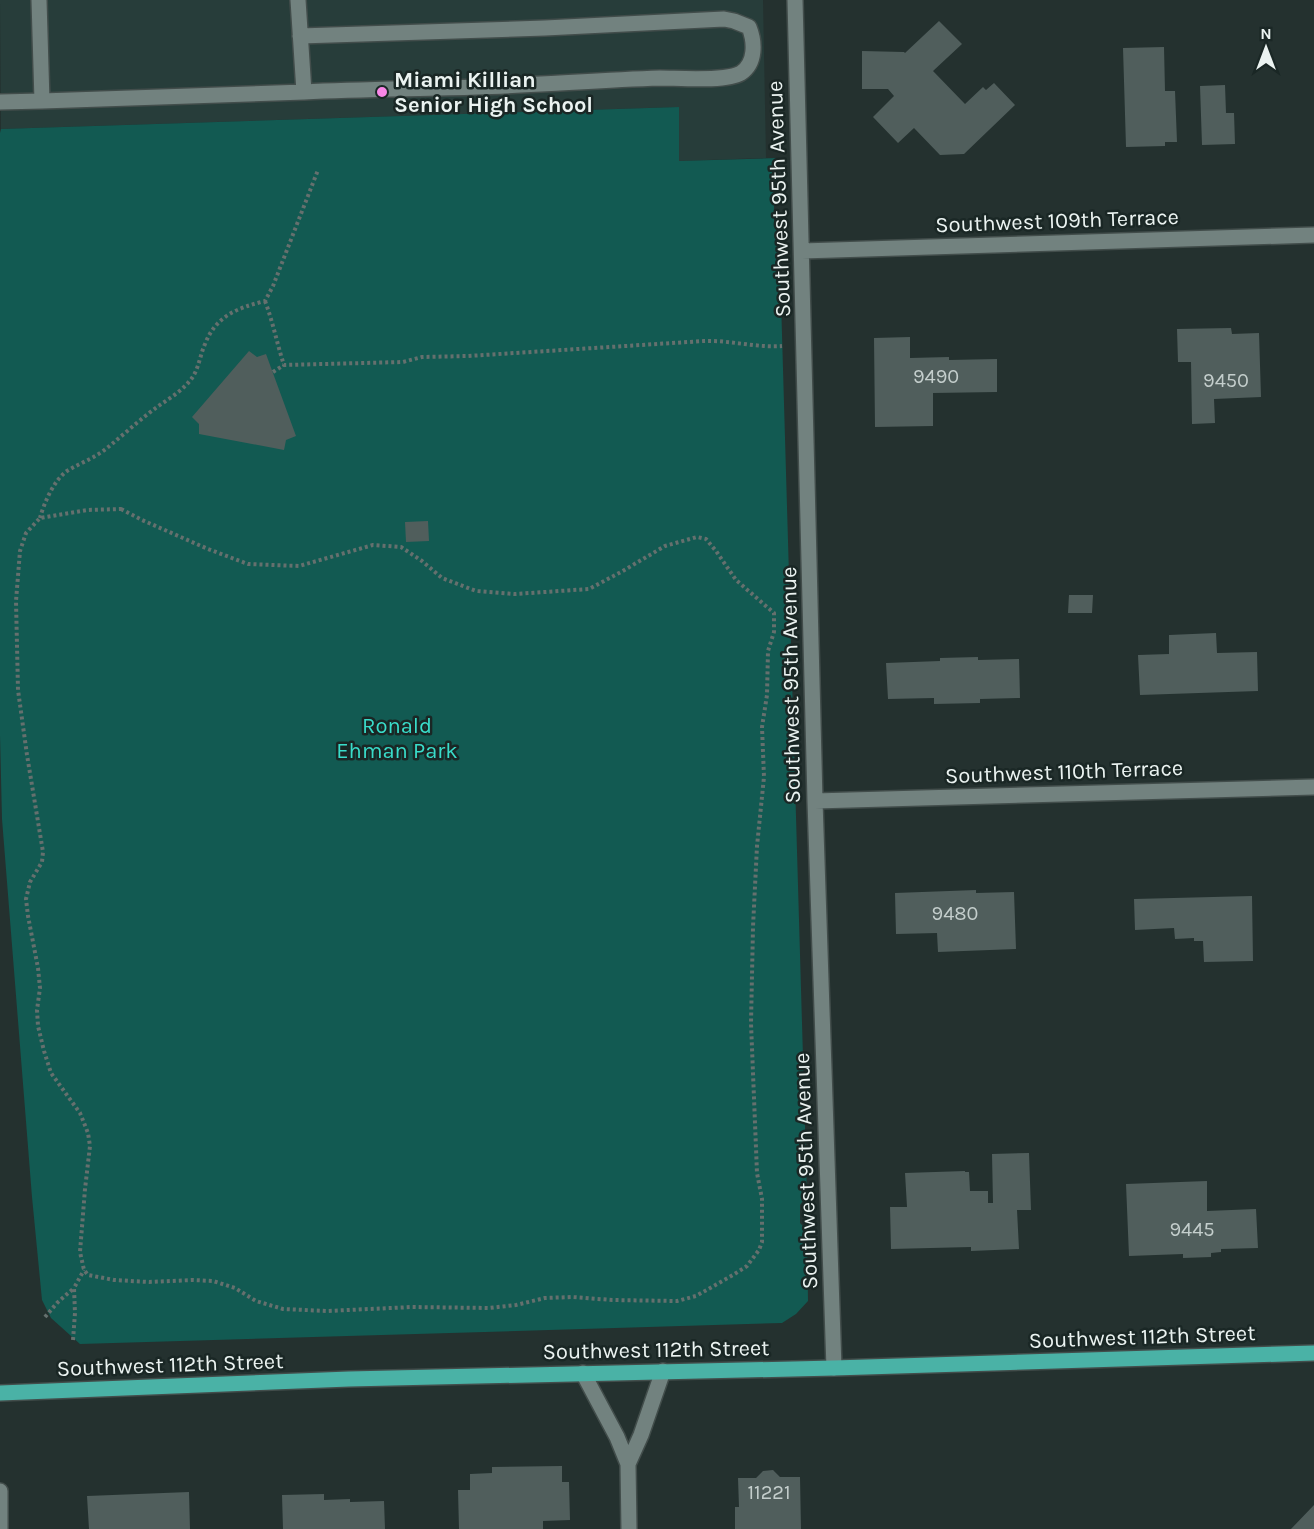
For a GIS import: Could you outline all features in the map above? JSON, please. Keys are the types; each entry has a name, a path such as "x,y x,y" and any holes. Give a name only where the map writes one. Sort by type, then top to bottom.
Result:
{"main road":[{"name":"Southwest 112th Street","path":"0,1394 349,1379 834,1368 1314,1353"}],"street":[{"path":"39,0 42,101"},
{"path":"298,0 304,92"},
{"name":"Southwest 95th Avenue","path":"795,0 815,801 834,1368"},
{"path":"0,102 477,87 661,78 723,78 739,74 746,69 750,63 753,46 749,27 724,19 545,28 300,36"},
{"name":"Southwest 109th Terrace","path":"802,251 1314,235"},
{"name":"Southwest 110th Terrace","path":"815,801 1314,787"},
{"path":"628,1464 641,1435 663,1371"},
{"path":"583,1373 617,1437 628,1464 629,1529"},
{"path":"0,1491 0,1529"}],"path":[{"path":"284,365 265,302 318,170"},
{"path":"40,518 87,510 121,509 208,549 248,564 299,566 373,545 401,547 442,578 476,591 515,594 589,589 664,546 697,537 706,539 736,580 774,613 774,632 768,651 767,695 762,727 764,777 754,904 751,999 757,1173 762,1199 762,1242 747,1266 696,1296 677,1301 572,1297 545,1298 489,1308 412,1307 327,1311 283,1309 213,1281 114,1280 88,1275 84,1270 80,1252 90,1146 88,1133 80,1113 51,1073 44,1051 38,1026 37,1010 40,988 38,968 26,898 30,882 42,862 43,852 18,690 16,601 20,551 26,533 40,518 46,499 65,473 104,450 153,410 173,397 192,378 211,330 228,314 245,306 265,302"},
{"path":"273,372 284,365 403,362 422,357 710,340 769,347 785,346"},
{"path":"45,1317 74,1288 84,1270"},
{"path":"73,1340 74,1288"}],"shaded area":[{"name":"Miami Killian Senior High School","path":"0,0 763,0 766,158 679,161 679,107 1,129"}],"green space":[{"name":"Ronald Ehman Park","path":"679,107 679,161 777,158 779,196 774,206 774,225 779,231 807,1195 800,1205 800,1223 807,1230 808,1301 796,1314 782,1323 80,1344 51,1318 42,1300 2,819 0,735 1,129"}],"building":[{"path":"939,21 962,44 933,71 965,104 983,87 986,90 994,83 1015,105 964,154 940,155 914,128 898,143 873,117 894,96 888,89 862,89 862,51 905,53"},
{"path":"1164,47 1165,91 1175,91 1177,142 1165,142 1165,146 1126,147 1123,48"},
{"path":"1225,85 1226,113 1234,113 1235,144 1202,145 1200,86"},
{"path":"1231,328 1232,334 1259,333 1261,397 1214,399 1215,423 1192,424 1191,362 1178,362 1177,329"},
{"path":"910,337 910,358 997,359 997,392 933,393 933,426 875,427 874,338"},
{"path":"249,351 257,357 266,354 296,436 286,440 284,450 199,434 199,424 192,417"},
{"path":"428,521 429,541 406,542 405,522"},
{"path":"1069,595 1093,595 1092,613 1068,613"},
{"path":"1216,633 1217,653 1257,652 1258,691 1140,695 1138,655 1169,654 1169,635"},
{"path":"978,657 978,660 1019,659 1020,698 980,699 980,703 934,704 934,698 888,699 886,663"},
{"path":"976,890 976,893 1014,892 1016,949 938,952 937,933 896,934 895,893"},
{"path":"1252,896 1253,961 1204,962 1203,941 1194,941 1194,938 1175,939 1174,928 1135,930 1134,899"},
{"path":"1029,1153 1031,1210 1017,1210 1019,1249 971,1251 971,1247 891,1249 890,1207 907,1207 905,1173 969,1172 970,1191 988,1191 988,1203 993,1203 992,1154"},
{"path":"1207,1181 1207,1211 1256,1209 1258,1248 1221,1249 1221,1252 1211,1253 1211,1257 1183,1258 1183,1254 1129,1256 1126,1184"},
{"path":"562,1466 562,1482 569,1482 570,1520 543,1521 543,1529 459,1529 458,1490 470,1490 470,1474 492,1473 492,1467"},
{"path":"773,1470 780,1477 800,1477 801,1529 735,1529 735,1507 739,1507 738,1478 756,1478 763,1471"},
{"path":"189,1492 190,1529 89,1529 87,1496"},
{"path":"324,1494 324,1500 384,1501 385,1529 283,1529 282,1495"},
{"path":"1314,1505 1314,1529 1291,1529"}],"place":[{"name":"Miami Killian Senior High School","path":"382,92"}]}
